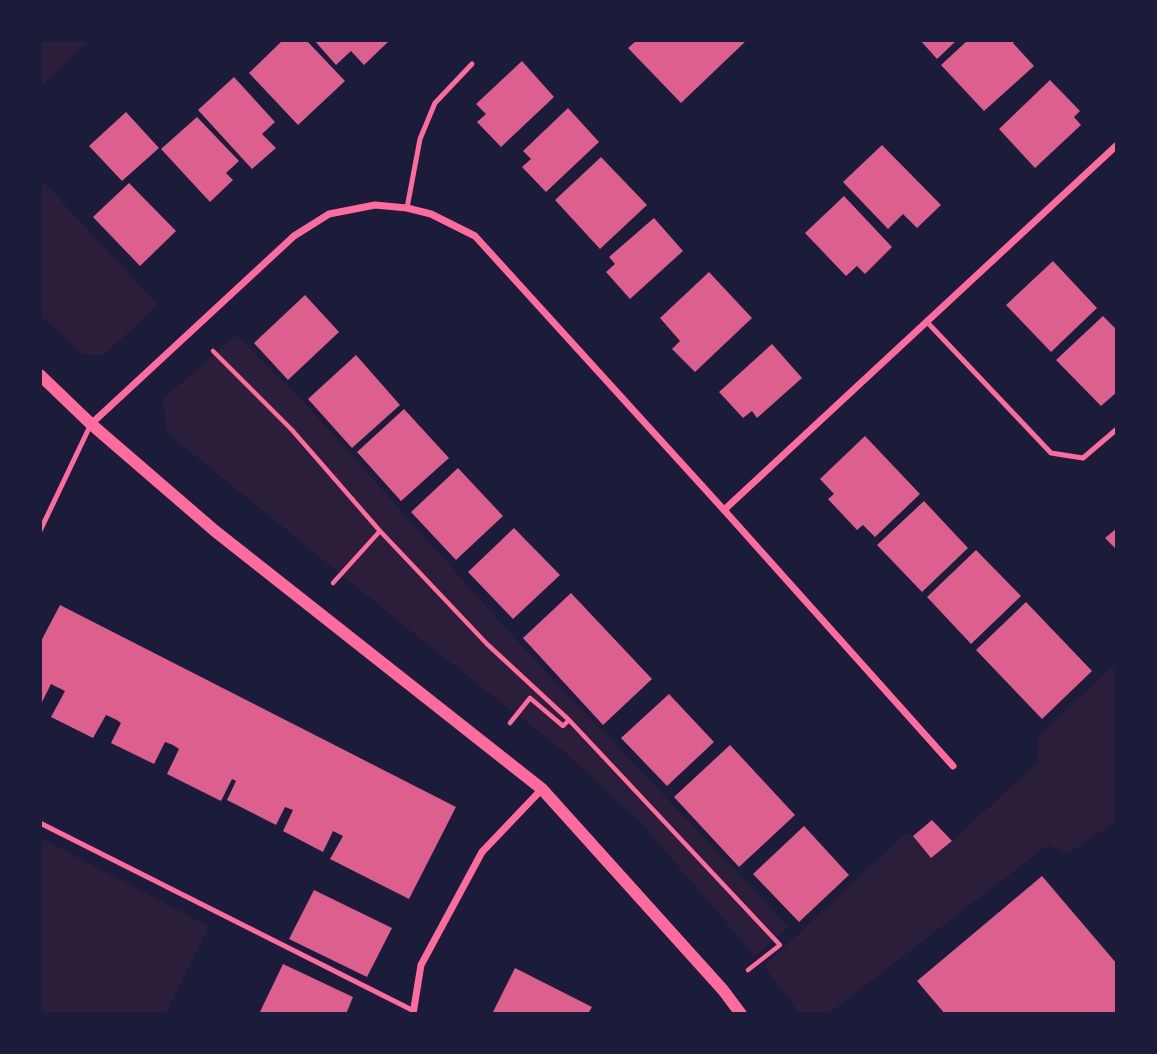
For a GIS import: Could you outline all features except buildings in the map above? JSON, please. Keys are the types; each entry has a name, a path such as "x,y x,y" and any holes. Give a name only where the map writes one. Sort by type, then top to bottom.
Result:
{"street":[{"path":"724,510 1117,145"},
{"path":"91,425 294,236 329,214 374,205 407,208 430,214 475,236 953,766"},
{"path":"40,375 91,425 215,531 542,789 723,989 741,1014"},
{"path":"413,1012 421,965 482,852 542,789"}],"lane":[{"path":"407,208 420,139 435,103 472,64"},
{"path":"927,322 1051,453 1083,458 1117,429"},
{"path":"40,531 91,425"},
{"path":"40,823 413,1012"}],"path":[{"path":"192,330 292,430 380,531 487,645 569,720 780,945 760,961"},
{"path":"341,574 380,531"},
{"path":"517,714 530,698 563,726 569,720"}],"shaded area":[{"path":"40,40 90,40 40,87"},
{"path":"40,178 158,305 104,355 83,355 40,315"},
{"path":"236,335 305,403 519,643 789,927 755,956 641,823 567,754 166,432 163,399"},
{"path":"1117,662 1117,821 1067,854 1048,845 828,1014 800,1014 764,966 906,833 913,836 931,857 952,841 1037,763 1039,736"},
{"path":"40,838 209,926 166,1014 40,1014"}]}
